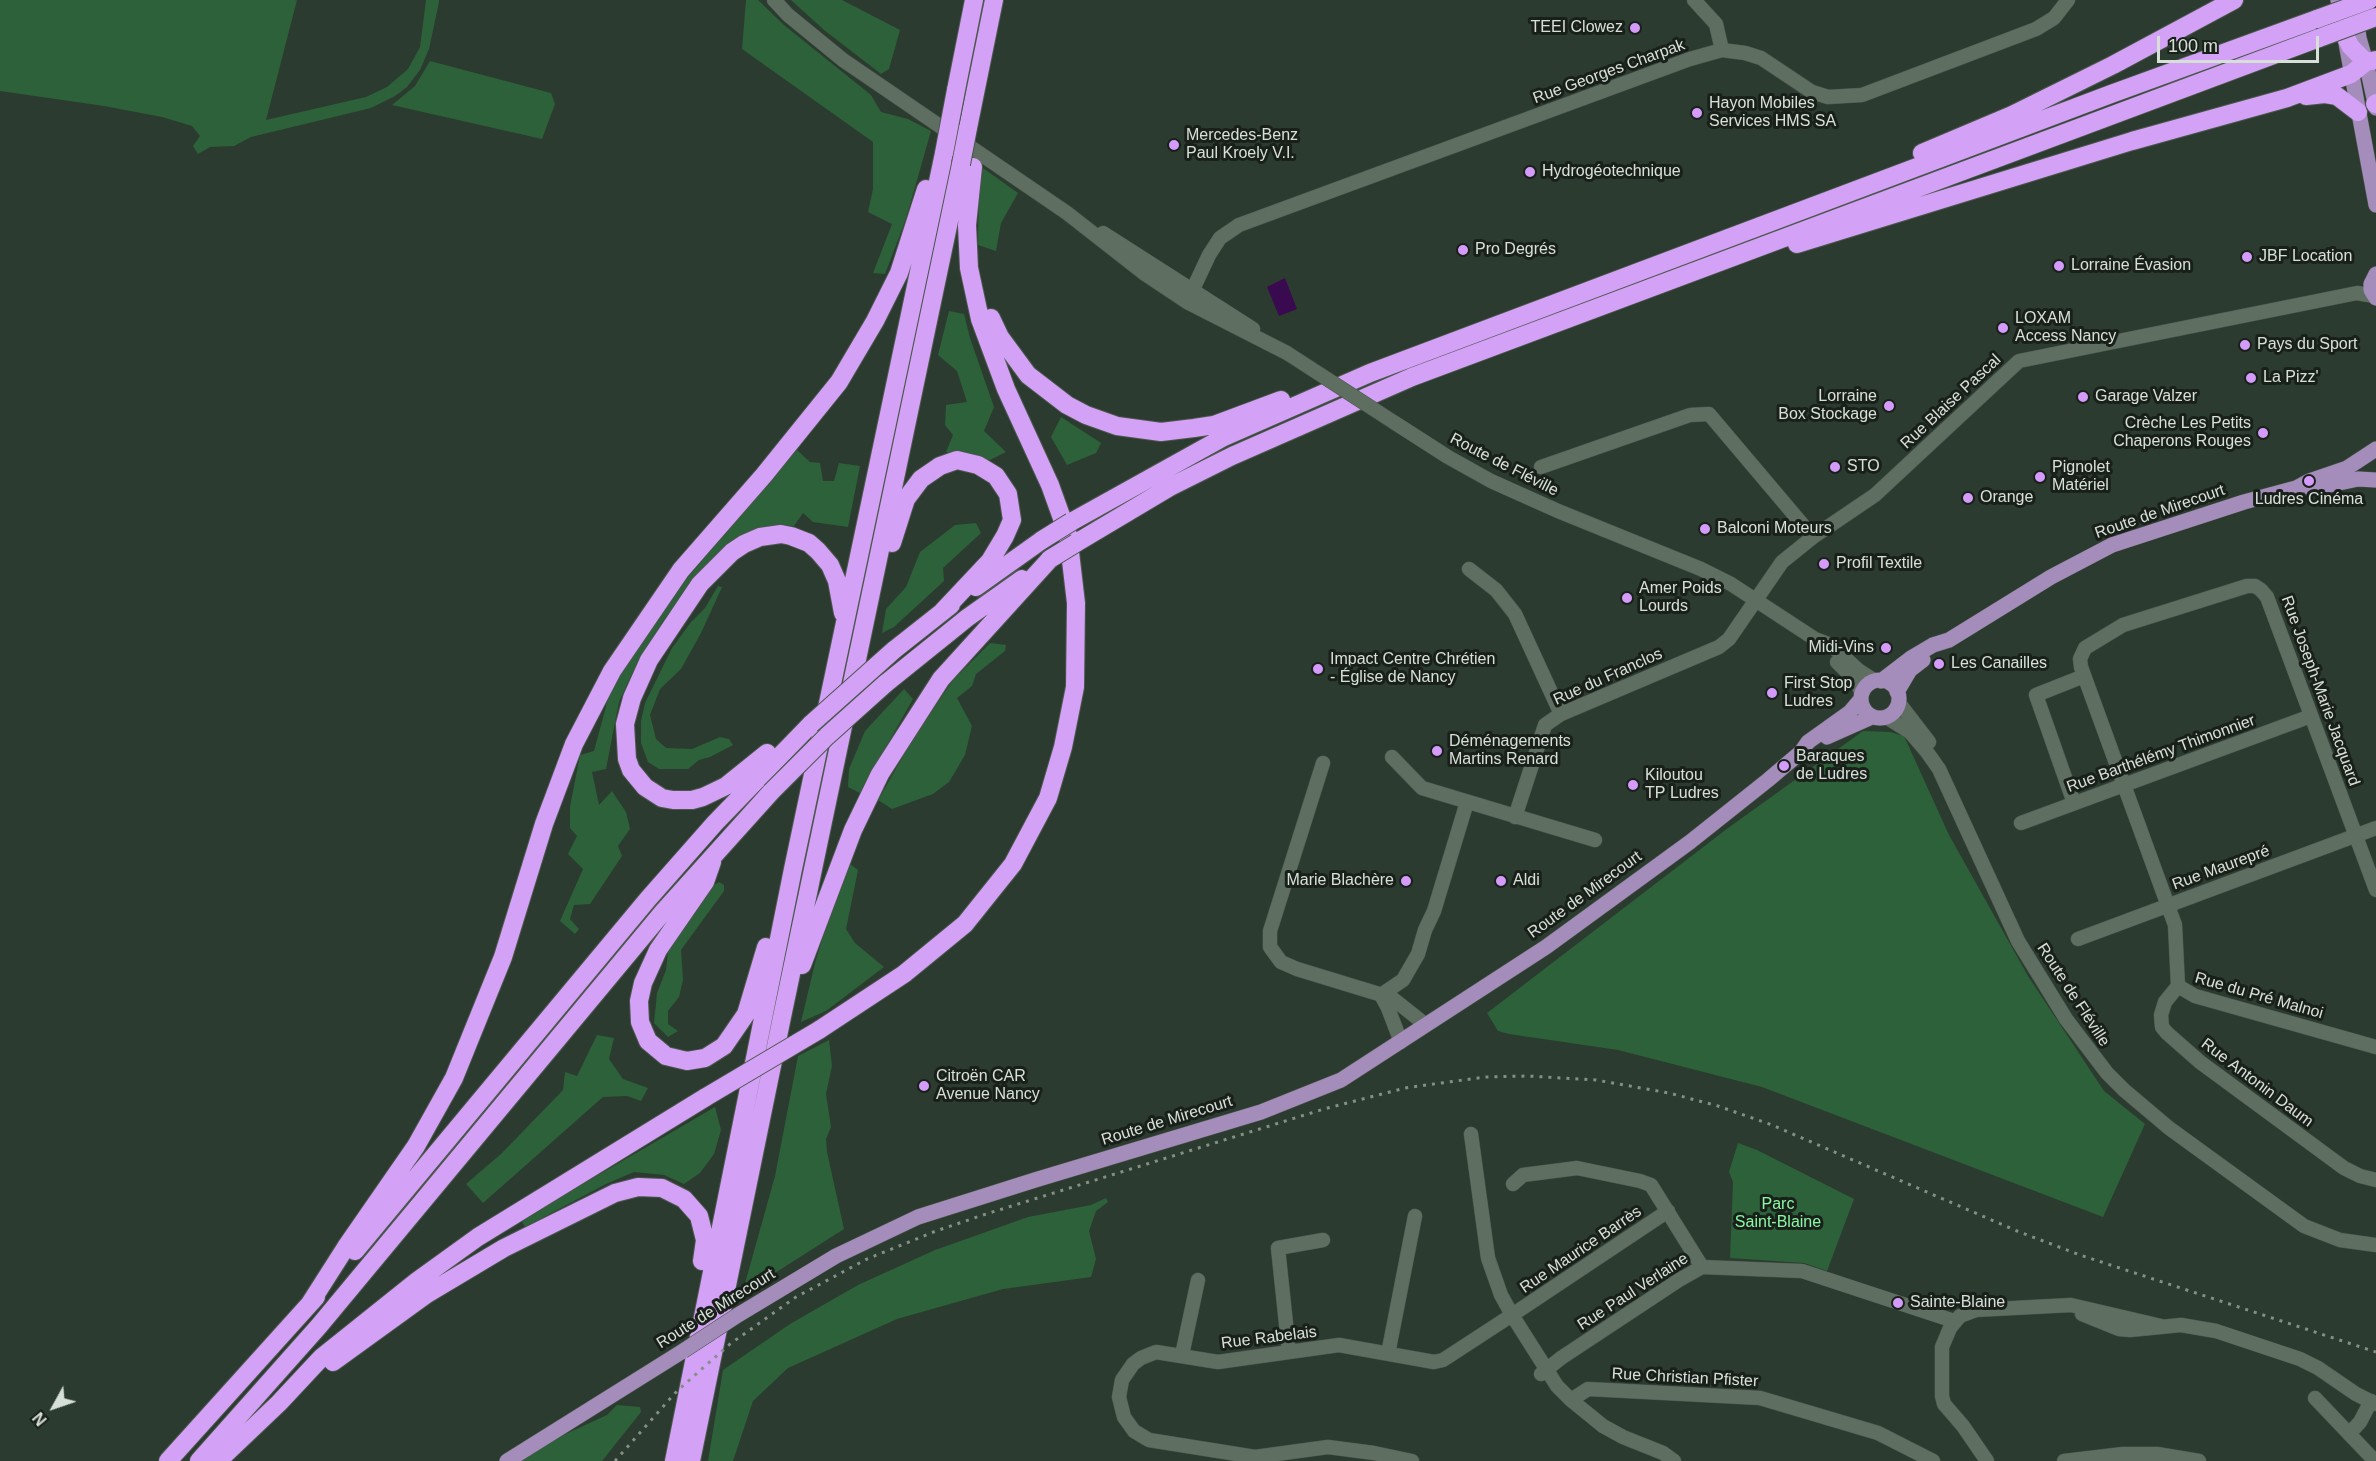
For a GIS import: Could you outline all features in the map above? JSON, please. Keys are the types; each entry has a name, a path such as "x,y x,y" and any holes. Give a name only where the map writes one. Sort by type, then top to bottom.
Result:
{"highway":[{"path":"674,1461 940,150 956,90 974,0"},
{"path":"691,1461 857,656 967,165 993,0"},
{"path":"1785,217 1842,186 2012,115 2113,65 2234,0"},
{"path":"845,625 840,594 830,565 809,543 781,534 760,537 744,544 717,564 700,584 655,650 630,705 625,724 624,744 631,770 645,787 662,798 682,801 703,797 726,786 811,724 894,650 942,612 1042,540 1224,437 1327,391 2100,98 2369,0"},
{"path":"199,1461 319,1326 715,851 827,736 885,684 967,618 1050,559 1170,487 1297,426 1412,377 2376,17"},
{"path":"1745,253 1794,245 2132,141 2287,98 2351,74 2371,61 2351,47 2344,34"},
{"path":"2287,98 2331,95 2348,102 2358,112"},
{"path":"309,1305 416,1146 454,1078 503,957 543,824 574,744 612,671 681,570 764,475 839,382 875,321 899,273 940,150"},
{"path":"218,1461 279,1403 322,1357 417,1281 470,1243 706,1096 819,1030 903,974 964,924 1013,864 1048,798 1063,747 1073,697 1076,603 1068,535 1050,485 1006,389 980,318 969,268 967,165"},
{"path":"969,268 1000,337 1028,375 1066,405 1106,422 1161,432 1194,428 1214,425 1293,395 1327,391"},
{"path":"857,656 906,499 921,479 940,466 957,460 978,465 996,476 1008,494 1012,520 990,561 942,612"},
{"path":"782,1017 853,831 880,774 941,679 1050,559"},
{"path":"168,1461 309,1305 648,898 781,747"},
{"path":"715,851 705,882 651,963 639,1001 640,1022 648,1041 666,1056 677,1060 705,1058 724,1046 741,1024 750,1004 777,905 793,869"},
{"path":"279,1403 427,1294 545,1227 615,1193 638,1187 662,1188 684,1199 699,1216 705,1240 696,1298 700,1326"}],"main road":[{"path":"2338,0 2376,205"},
{"path":"2354,0 2359,38 2371,61 2376,105"},
{"path":"2374,276 2371,290 2375,297"},
{"name":"Route de Mirecourt","path":"1878,681 1911,658 1948,640 2051,577 2112,545 2244,502 2296,488 2347,468 2376,449"},
{"name":"Route de Mirecourt","path":"2296,488 2310,489 2358,478 2376,480"},
{"name":"Route de Mirecourt","path":"1898,697 1910,670 1937,651 1948,640"},
{"path":"1878,681 1893,686 1898,697 1892,714 1879,717 1866,712 1862,696 1870,684 1878,681"},
{"name":"Route de Mirecourt","path":"1801,752 1808,742 1850,712 1862,696"},
{"name":"Route de Mirecourt","path":"507,1461 836,1256 909,1221 1002,1190 1261,1112 1341,1080 1546,947 1719,819 1801,752 1856,722 1879,717"}],"street":[{"name":"Route de Fléville","path":"774,0 788,15 843,60 1067,213 1122,244 1189,296 1239,330 1272,344 1491,481 1701,569 1756,599 1815,639 1851,676 1862,696"},
{"path":"1694,0 1716,24 1722,50"},
{"name":"Rue Georges Charpak","path":"1189,296 1220,238 1239,225 1678,64 1722,50 1761,58 1812,92 1828,97 1862,95 2036,29 2054,18 2068,0"},
{"path":"2357,293 2374,276"},
{"path":"2357,293 2375,297"},
{"name":"Rue Blaise Pascal","path":"1756,599 1782,562 1813,537 1875,495 2019,360 2357,293"},
{"path":"1541,467 1690,415 1709,414 1813,537"},
{"path":"1469,569 1496,590 1515,614 1561,714"},
{"name":"Rue Joseph-Marie Jacquard","path":"2169,905 2084,676 2080,658 2085,648 2123,625 2247,586 2255,586 2267,597 2376,890"},
{"name":"Rue du Franclos","path":"1515,817 1545,725 1561,714 1719,646 1729,639 1756,599"},
{"name":"Route de Fléville","path":"1815,639 1831,645 1862,673 1878,681"},
{"path":"2074,803 2036,695 2084,676"},
{"name":"Route de Fléville","path":"1898,697 1926,737 2018,941 2066,1019 2107,1072 2132,1098 2169,1128 2290,1217 2329,1237 2376,1245"},
{"name":"Rue Barthélémy Thimonnier","path":"2021,823 2312,716"},
{"name":"Route de Fléville","path":"1879,717 1910,732 1939,769"},
{"path":"1392,757 1422,788 1595,840"},
{"path":"1323,763 1270,931 1270,947 1281,962 1401,1003 1426,1025"},
{"path":"1381,995 1394,987 1410,969 1418,954 1425,930 1434,911 1467,802"},
{"name":"Rue Maurepré","path":"2078,939 2376,828"},
{"name":"Rue du Pré Malnoi","path":"2169,905 2177,944 2176,978 2178,986 2195,996 2376,1047"},
{"name":"Rue Antonin Daum","path":"2178,986 2165,1002 2161,1015 2160,1021 2167,1033 2200,1062 2344,1168 2360,1176 2376,1180"},
{"path":"1381,995 1389,1008 1401,1042"},
{"path":"1471,1134 1488,1258 1501,1295 1543,1373 1603,1426 1674,1461"},
{"path":"1513,1184 1523,1175 1577,1168 1651,1185 1702,1267"},
{"name":"Rue Maurice Barrès","path":"1512,1315 1668,1211"},
{"path":"1388,1354 1415,1216"},
{"path":"1289,1352 1278,1248 1323,1240"},
{"name":"Rue Paul Verlaine","path":"1543,1373 1679,1280 1702,1267 1802,1271 1954,1322"},
{"path":"1182,1355 1198,1280"},
{"path":"1987,1461 1943,1401 1942,1347 1954,1322 1960,1316 1976,1310 2071,1305 2161,1326 2199,1326 2300,1359 2373,1402 2349,1434"},
{"name":"Rue Rabelais","path":"1412,1461 1328,1447 1255,1457 1149,1440 1129,1425 1120,1407 1120,1388 1125,1374 1133,1364 1148,1355 1164,1352 1218,1362 1339,1345 1425,1361 1443,1360 1512,1315"},
{"name":"Rue Christian Pfister","path":"1572,1400 1588,1389 1760,1398 1878,1433 1933,1461"},
{"path":"2315,1398 2375,1461"},
{"path":"2064,1461 2123,1454 2145,1454 2199,1461"}],"green space":[{"path":"0,0 297,0 266,120 366,97 387,87 408,69 420,47 426,0 439,0 439,2 429,49 420,70 407,87 395,96 371,108 251,137 234,146 210,147 198,154 193,146 200,136 192,126 162,117 104,106 0,91"},
{"path":"746,0 758,0 784,25 871,95 881,112 908,119 931,131 906,219 885,274 873,273 892,224 868,212 873,189 873,142 742,49"},
{"path":"791,0 842,0 900,30 889,69 881,74 824,30"},
{"path":"430,61 551,93 555,104 542,139 392,105 415,86"},
{"path":"983,168 1018,193 1001,223 996,251 978,245 979,183"},
{"path":"949,311 964,314 994,407 984,431 1006,452 990,460 946,452 953,435 945,425 946,405 967,402 957,371 938,355"},
{"path":"1061,417 1101,443 1096,453 1067,465 1051,437"},
{"path":"797,450 810,462 820,463 823,481 834,481 839,463 860,466 848,527 813,522 803,513 794,526 779,525 756,529 734,539 715,555 663,621 638,661 619,702 606,769 592,772 599,805 612,791 626,812 630,829 618,846 622,856 590,904 574,905 570,919 579,929 575,934 560,921 583,869 568,854 577,836 570,828 570,807 580,755 594,751 608,699 630,652 665,604"},
{"path":"976,523 981,533 943,568 944,581 894,627 882,633 886,609 906,587 920,552 955,525"},
{"path":"718,586 722,587 701,633 681,669 660,689 650,715 656,739 666,748 692,749 720,737 729,739 733,745 699,760 688,769 659,769 648,762 641,743 641,721 645,703 672,648 691,622 705,608"},
{"path":"990,643 1006,645 1005,651 976,674 972,686 957,698 972,726 965,755 949,782 933,794 892,809 878,800 912,741 953,680"},
{"path":"904,689 913,699 860,793 848,787 849,769 865,731"},
{"path":"1863,731 1890,732 1904,736 1949,835 2028,976 2104,1091 2145,1124 2103,1217 1762,1087 1618,1050 1509,1034 1498,1031 1487,1013 1728,828"},
{"path":"850,864 858,870 846,929 855,943 884,967 826,1011 801,1022 815,963 834,901"},
{"path":"719,882 724,885 724,891 681,950 683,980 679,997 668,1011 668,1024 678,1031 668,1037 654,1023 657,993 666,970 668,952 709,888"},
{"path":"597,1035 614,1038 609,1059 623,1079 648,1088 641,1101 627,1096 603,1097 483,1203 466,1184 502,1153 563,1090 565,1072 577,1076"},
{"path":"829,1040 832,1066 826,1094 831,1127 826,1139 827,1152 844,1229 742,1294 775,1176 798,1056"},
{"path":"715,1107 721,1130 714,1154 700,1173 684,1184 664,1175 634,1172 606,1184 525,1227 521,1220"},
{"name":"Parc Saint-Blaine","path":"1738,1143 1757,1150 1854,1199 1827,1271 1804,1263 1730,1258 1733,1182 1729,1172"},
{"path":"1106,1198 1108,1202 1096,1211 1089,1231 1096,1259 1091,1277 1003,1289 897,1319 788,1368 753,1401 733,1461 708,1461 723,1370 790,1324 858,1285 935,1250 1028,1217 1091,1205"},
{"path":"617,1405 640,1407 641,1412 602,1461 519,1461 559,1437 607,1415"}],"shaded area":[{"path":"1285,278 1297,309 1279,316 1267,287"}],"railway":[{"path":"615,1461 677,1391 730,1344 796,1297 867,1259 986,1214 1324,1109 1405,1088 1485,1077 1528,1076 1596,1080 1669,1093 1718,1106 1772,1125 2017,1231 2080,1255 2376,1352"}],"place":[{"name":"TEEI Clowez","path":"1635,28"},
{"name":"Hayon Mobiles Services HMS SA","path":"1697,113"},
{"name":"Mercedes-Benz Paul Kroely V.I.","path":"1174,145"},
{"name":"Hydrogéotechnique","path":"1530,172"},
{"name":"Pro Degrés","path":"1463,250"},
{"name":"JBF Location","path":"2247,257"},
{"name":"Lorraine Évasion","path":"2059,266"},
{"name":"LOXAM Access Nancy","path":"2003,328"},
{"name":"Pays du Sport","path":"2245,345"},
{"name":"La Pizz'","path":"2251,378"},
{"name":"Garage Valzer","path":"2083,397"},
{"name":"Lorraine Box Stockage","path":"1889,406"},
{"name":"Crèche Les Petits Chaperons Rouges","path":"2263,433"},
{"name":"STO","path":"1835,467"},
{"name":"Pignolet Matériel","path":"2040,477"},
{"name":"Ludres Cinéma","path":"2309,481"},
{"name":"Orange","path":"1968,498"},
{"name":"Balconi Moteurs","path":"1705,529"},
{"name":"Profil Textile","path":"1824,564"},
{"name":"Amer Poids Lourds","path":"1627,598"},
{"name":"Midi-Vins","path":"1886,648"},
{"name":"Les Canailles","path":"1939,664"},
{"name":"Impact Centre Chrétien - Église de Nancy","path":"1318,669"},
{"name":"First Stop Ludres","path":"1772,693"},
{"name":"Déménagements Martins Renard","path":"1437,751"},
{"name":"Baraques de Ludres","path":"1784,766"},
{"name":"Kiloutou TP Ludres","path":"1633,785"},
{"name":"Marie Blachère","path":"1406,881"},
{"name":"Aldi","path":"1501,881"},
{"name":"Citroën CAR Avenue Nancy","path":"924,1086"},
{"name":"Sainte-Blaine","path":"1898,1303"}]}
